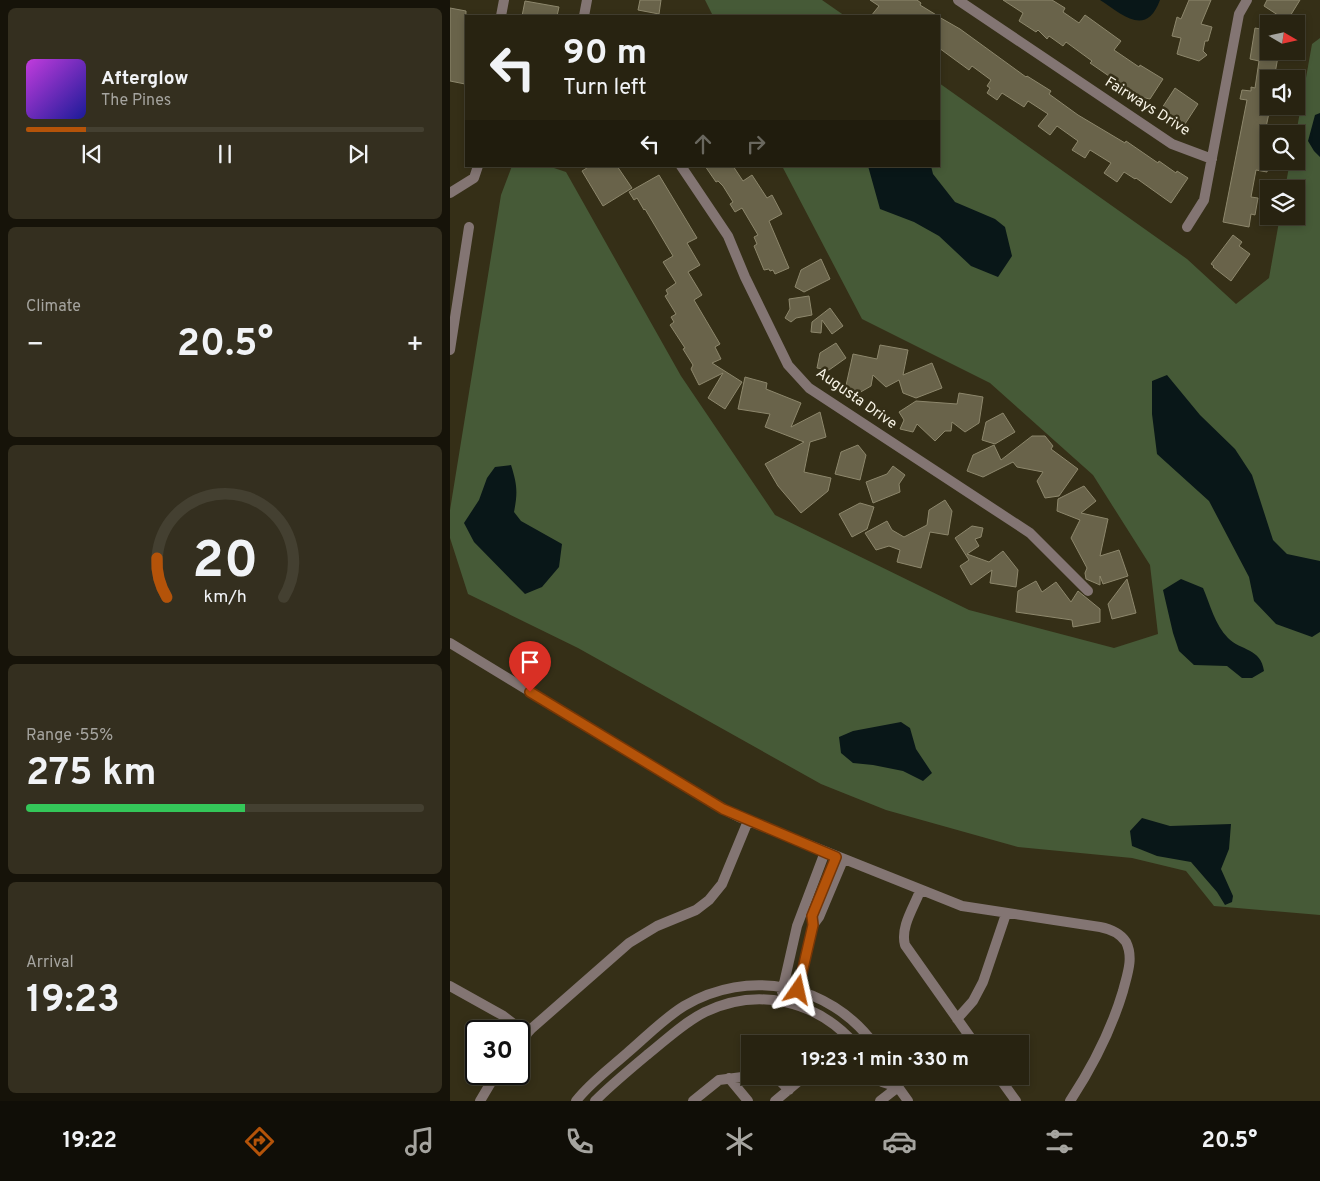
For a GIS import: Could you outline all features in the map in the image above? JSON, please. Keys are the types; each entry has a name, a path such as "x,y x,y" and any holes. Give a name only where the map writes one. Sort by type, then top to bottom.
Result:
{"street":[{"path":"501,15 504,0"},
{"path":"584,15 587,0"},
{"name":"Fairways Drive","path":"958,0 1172,144 1212,159"},
{"path":"1187,227 1204,200 1239,14 1247,0"},
{"path":"450,193 474,178 478,167"},
{"name":"Augusta Drive","path":"681,167 728,236 749,285 788,365 809,388 1030,533 1088,591"},
{"path":"450,350 469,227"},
{"path":"450,643 723,809 748,821 962,906 1108,928 1121,936 1130,956 1129,969 1112,1024 1098,1054 1070,1101"},
{"path":"530,1031 630,943 658,926 696,910 709,900 722,884 748,821"},
{"path":"780,1001 797,926 825,852"},
{"path":"795,1004 813,925 819,917 839,858"},
{"path":"920,890 904,929 904,945 969,1035"},
{"path":"958,1019 973,1001 983,982 1006,914"},
{"path":"450,986 508,1020"},
{"path":"576,1101 595,1081 665,1020 685,1006 716,992 739,986 782,987 798,990 819,998 837,1009 866,1035"},
{"path":"595,1101 676,1030 712,1009 734,1002 751,1000 780,1001 795,1004 828,1019 845,1035"},
{"path":"693,1101 713,1084 729,1078 741,1077"},
{"path":"729,1078 748,1101"},
{"path":"480,1101 489,1085"},
{"path":"784,1085 789,1090"},
{"path":"775,1101 795,1085"},
{"path":"892,1085 898,1087 908,1101"},
{"path":"1004,1085 1016,1101"},
{"path":"880,1101 898,1087"}],"green space":[{"path":"705,0 822,0 844,15 712,15"},
{"path":"1320,38 1320,915 1214,906 1186,871 1132,858 1018,847 886,810 821,784 578,648 468,594 450,538 450,510 501,195 512,167 551,167 566,172 681,376 775,515 969,610 1114,648 1158,634 1150,565 1093,475 990,383 862,319 783,167 940,167 940,84 1187,259 1236,304 1269,278 1278,225 1305,225 1305,180 1287,180 1288,170 1305,170 1305,125 1298,125 1299,115 1305,115 1305,83 1312,44"}],"shaded area":[{"path":"1100,0 1160,0 1148,18 1141,20 1125,16"},
{"path":"1320,113 1320,157 1308,141 1315,115"},
{"path":"868,167 931,167 933,174 955,202 995,219 1005,227 1012,256 998,277 971,266 939,236 914,222 880,209"},
{"path":"1167,375 1200,415 1235,449 1252,475 1273,540 1287,554 1320,561 1320,632 1312,637 1276,624 1254,601 1249,577 1209,501 1157,454 1152,414 1152,381"},
{"path":"511,465 516,488 514,512 521,521 562,544 559,567 542,587 525,594 474,542 464,523 479,500 487,478 495,467"},
{"path":"1181,579 1203,588 1216,621 1223,633 1233,642 1255,654 1259,658 1264,671 1252,678 1242,678 1227,666 1194,665 1179,651 1163,590"},
{"path":"901,722 910,728 916,749 932,773 923,781 903,771 853,763 841,753 839,737 853,731"},
{"path":"1142,818 1170,826 1231,824 1229,849 1221,869 1233,896 1232,902 1225,905 1217,892 1191,862 1157,856 1132,846 1130,831"}],"building":[{"path":"640,0 661,0 659,14 638,10"},
{"path":"870,0 917,0 921,3 920,5 936,15 872,15 879,6"},
{"path":"1003,0 1052,0 1065,8 1063,12 1079,23 1085,15 1121,41 1114,50 1139,67 1140,65 1163,79 1150,99 1140,100 1135,94 1132,97 1120,86 1122,85 1090,63 1092,61 1066,42 1063,46 1049,36 1047,39 1038,30 1036,32 1019,21 1023,13"},
{"path":"1189,0 1211,0 1201,24 1212,27 1208,41 1205,41 1203,51 1207,55 1199,61 1177,54 1181,38 1172,36 1177,17 1181,19"},
{"path":"1267,0 1300,0 1291,15 1278,15 1264,6"},
{"path":"525,1 559,7 557,15 522,15"},
{"path":"450,8 466,11 465,84 450,81"},
{"path":"940,18 960,29 1026,77 1051,91 1049,94 1078,115 1125,143 1126,141 1158,163 1159,161 1176,173 1177,171 1188,178 1171,203 1136,178 1124,172 1117,182 1104,173 1111,163 1090,150 1085,158 1072,150 1078,141 1057,126 1050,135 1038,126 1048,114 1028,101 1024,107 1002,93 997,100 987,93 990,88 987,86 991,80 972,66 969,70 940,49"},
{"path":"1255,28 1260,29 1260,60 1277,60 1276,70 1260,70 1260,115 1269,115 1266,125 1260,125 1260,170 1267,170 1267,172 1256,170 1251,197 1258,198 1255,215 1251,214 1249,227 1223,222 1247,100 1240,99 1242,90 1251,91 1251,87 1255,88 1259,61 1250,59"},
{"path":"1175,88 1198,104 1183,127 1160,111"},
{"path":"588,167 618,167 632,188 603,206 582,171"},
{"path":"706,167 734,167 743,181 752,175 767,198 772,195 782,214 769,221 789,268 775,274 773,270 764,270 754,246 757,244 754,237 758,235 742,208 735,212 730,204 733,202 723,186 718,181 716,182"},
{"path":"659,175 697,238 687,243 700,265 688,272 702,295 694,300 720,344 715,347 721,359 712,363 742,382 725,409 708,398 723,373 699,385 691,369 693,365 683,349 685,348 670,325 674,322 671,317 676,314 665,296 668,294 666,290 676,283 663,262 673,256 645,209 637,198 634,200 629,192"},
{"path":"1233,235 1242,242 1239,246 1250,254 1231,281 1211,264"},
{"path":"821,259 830,279 804,292 795,287 801,270"},
{"path":"809,296 812,315 796,318 791,322 785,318 790,309 789,299"},
{"path":"830,308 843,326 832,334 822,320 821,333 811,332 812,322"},
{"path":"836,343 846,358 829,370 817,368 820,353"},
{"path":"880,345 908,350 903,375 932,363 942,388 916,398 903,393 899,380 886,387 873,375 871,386 859,393 845,390 853,354 877,359"},
{"path":"745,377 767,383 766,389 801,403 791,427 820,412 826,437 810,442 804,472 831,478 828,491 801,513 778,486 765,464 804,442 765,427 770,414 738,409"},
{"path":"959,393 983,397 979,423 965,432 952,422 951,431 945,431 935,441 917,424 913,432 900,429 904,420 899,412 916,401 957,404"},
{"path":"1003,413 1015,432 995,444 982,440 986,422"},
{"path":"1032,436 1045,436 1053,446 1051,449 1078,469 1059,496 1045,498 1037,481 1043,472 1017,467 1013,462 983,477 967,471 973,455 994,445 1001,460"},
{"path":"858,445 866,455 860,480 835,474 841,452"},
{"path":"893,466 905,475 899,484 900,492 873,503 866,482 887,474"},
{"path":"1084,486 1096,501 1081,513 1108,519 1100,556 1119,550 1128,576 1103,584 1100,576 1100,585 1086,579 1085,573 1087,568 1071,538 1080,520 1057,511 1058,499"},
{"path":"945,500 952,511 948,535 930,532 921,568 897,562 900,550 889,546 876,550 865,533 887,521 892,530 904,537 927,525 929,510"},
{"path":"860,503 874,507 867,529 852,537 839,514"},
{"path":"972,526 983,528 981,537 975,539 979,546 967,554 989,562 1003,551 1018,570 1016,587 990,583 992,570 971,585 960,566 969,560 955,538"},
{"path":"1127,579 1136,613 1112,619 1108,604"},
{"path":"1036,581 1042,592 1056,582 1071,602 1078,591 1100,609 1100,622 1073,627 1072,620 1016,612 1018,591"}],"route":[{"path":"530,692 723,809 836,857 812,916 813,925 798,990"}]}
